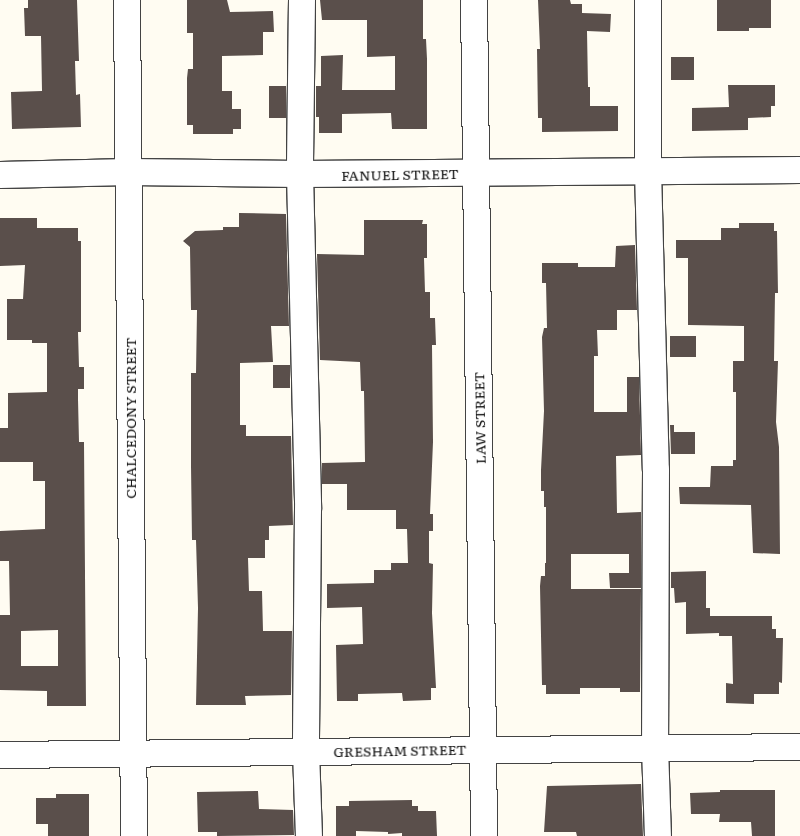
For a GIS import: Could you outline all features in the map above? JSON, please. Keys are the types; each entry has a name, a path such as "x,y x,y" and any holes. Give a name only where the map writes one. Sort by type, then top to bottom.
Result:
{"street":[{"name":"CHALCEDONY STREET","path":"127,0 134,836"},
{"path":"302,0 300,174 308,509 306,751 309,836"},
{"name":"LAW STREET","path":"474,0 484,836"},
{"path":"648,0 648,170 656,470 655,747 658,836"},
{"name":"FANUEL STREET","path":"0,175 129,172 300,174 800,170"},
{"name":"GRESHAM STREET","path":"0,755 800,747"}],"building":[{"path":"28,0 77,0 79,61 75,61 76,95 80,94 81,127 12,129 11,92 42,91 41,36 25,36 24,8 28,8"},
{"path":"187,0 227,0 230,12 273,11 274,32 263,32 263,55 222,56 222,91 232,91 232,109 241,109 241,129 233,129 233,134 193,134 193,125 187,125 187,78 188,69 193,69 193,33 187,33"},
{"path":"320,0 423,0 423,39 426,39 427,59 427,129 392,129 391,113 342,114 342,133 319,133 319,117 316,117 316,86 321,86 321,56 343,55 342,90 395,90 395,56 367,57 367,20 322,20"},
{"path":"538,0 570,0 571,4 582,4 582,13 611,14 610,32 587,31 588,87 590,87 590,106 618,106 618,131 542,132 542,118 538,118 537,49 540,49"},
{"path":"717,0 771,0 771,28 749,28 749,31 717,31"},
{"path":"671,57 694,57 694,80 671,80"},
{"path":"728,85 775,85 775,106 771,106 771,117 748,118 748,130 692,131 692,108 729,107"},
{"path":"269,86 286,86 286,118 269,118"},
{"path":"239,213 286,214 289,326 271,326 273,362 240,363 240,425 246,425 246,436 291,436 293,525 269,526 269,540 265,540 265,558 248,558 249,591 262,591 263,631 292,631 291,695 245,696 246,705 196,705 198,608 196,540 192,540 191,373 196,373 197,310 191,310 190,247 183,241 195,231 223,230 223,227 239,227"},
{"path":"0,218 37,218 37,228 78,228 78,241 81,241 81,332 78,332 79,367 84,367 84,389 78,389 78,399 79,442 84,442 86,706 47,706 47,691 0,690 0,615 10,615 9,561 0,561 0,531 45,529 45,481 33,481 33,462 0,462 0,428 8,428 8,393 47,392 47,343 32,343 32,340 7,340 7,299 23,299 25,265 0,266","holes":["58,630 58,666 21,666 21,631"]},
{"path":"364,220 423,220 422,224 427,224 427,258 424,258 425,292 430,292 430,318 435,318 436,345 432,345 433,442 430,514 433,514 433,531 429,531 429,563 433,564 432,613 436,688 431,688 431,700 403,701 402,693 358,694 358,701 337,701 336,645 363,644 362,607 327,608 327,584 374,583 374,570 391,570 391,563 408,563 407,529 396,529 396,510 347,510 347,484 322,484 322,463 365,462 364,391 361,391 360,362 320,360 317,254 364,255"},
{"path":"739,223 774,223 774,231 777,231 778,293 775,293 774,361 778,361 776,422 779,447 780,554 753,553 751,505 680,504 679,487 710,487 711,466 733,466 733,460 736,460 736,392 733,392 733,361 744,361 744,326 688,325 688,258 676,258 676,240 721,240 721,228 739,228"},
{"path":"635,245 637,310 617,310 617,330 597,330 598,356 594,356 594,412 627,412 627,377 639,377 641,455 616,456 617,513 641,512 641,588 610,588 609,573 629,573 629,554 571,554 571,589 641,589 640,692 620,692 620,688 580,688 580,694 546,694 546,685 542,685 540,586 541,576 545,576 546,563 546,507 544,507 544,491 541,491 541,470 544,411 542,337 544,328 547,328 546,283 542,283 542,263 578,263 578,267 615,267 616,246"},
{"path":"670,336 696,336 696,357 670,357"},
{"path":"273,365 290,365 290,388 273,388"},
{"path":"670,425 674,425 674,432 695,432 695,454 671,454"},
{"path":"706,571 706,608 710,608 710,616 772,616 772,629 776,629 776,638 783,638 782,683 779,682 779,694 754,694 754,704 726,703 726,683 733,684 732,636 719,636 719,633 686,634 686,602 675,603 674,588 671,588 671,572"},
{"path":"641,784 643,836 577,836 576,832 544,832 547,786"},
{"path":"720,790 775,790 775,836 752,836 751,822 719,822 720,814 691,814 690,793 720,792"},
{"path":"258,791 259,809 293,810 294,835 217,836 217,832 198,832 197,792"},
{"path":"56,794 89,794 89,836 48,836 48,824 36,824 36,798 56,798"},
{"path":"412,800 412,806 418,806 418,811 436,811 437,836 402,836 402,833 388,834 388,832 356,831 356,836 336,836 336,806 349,806 349,801"}]}
